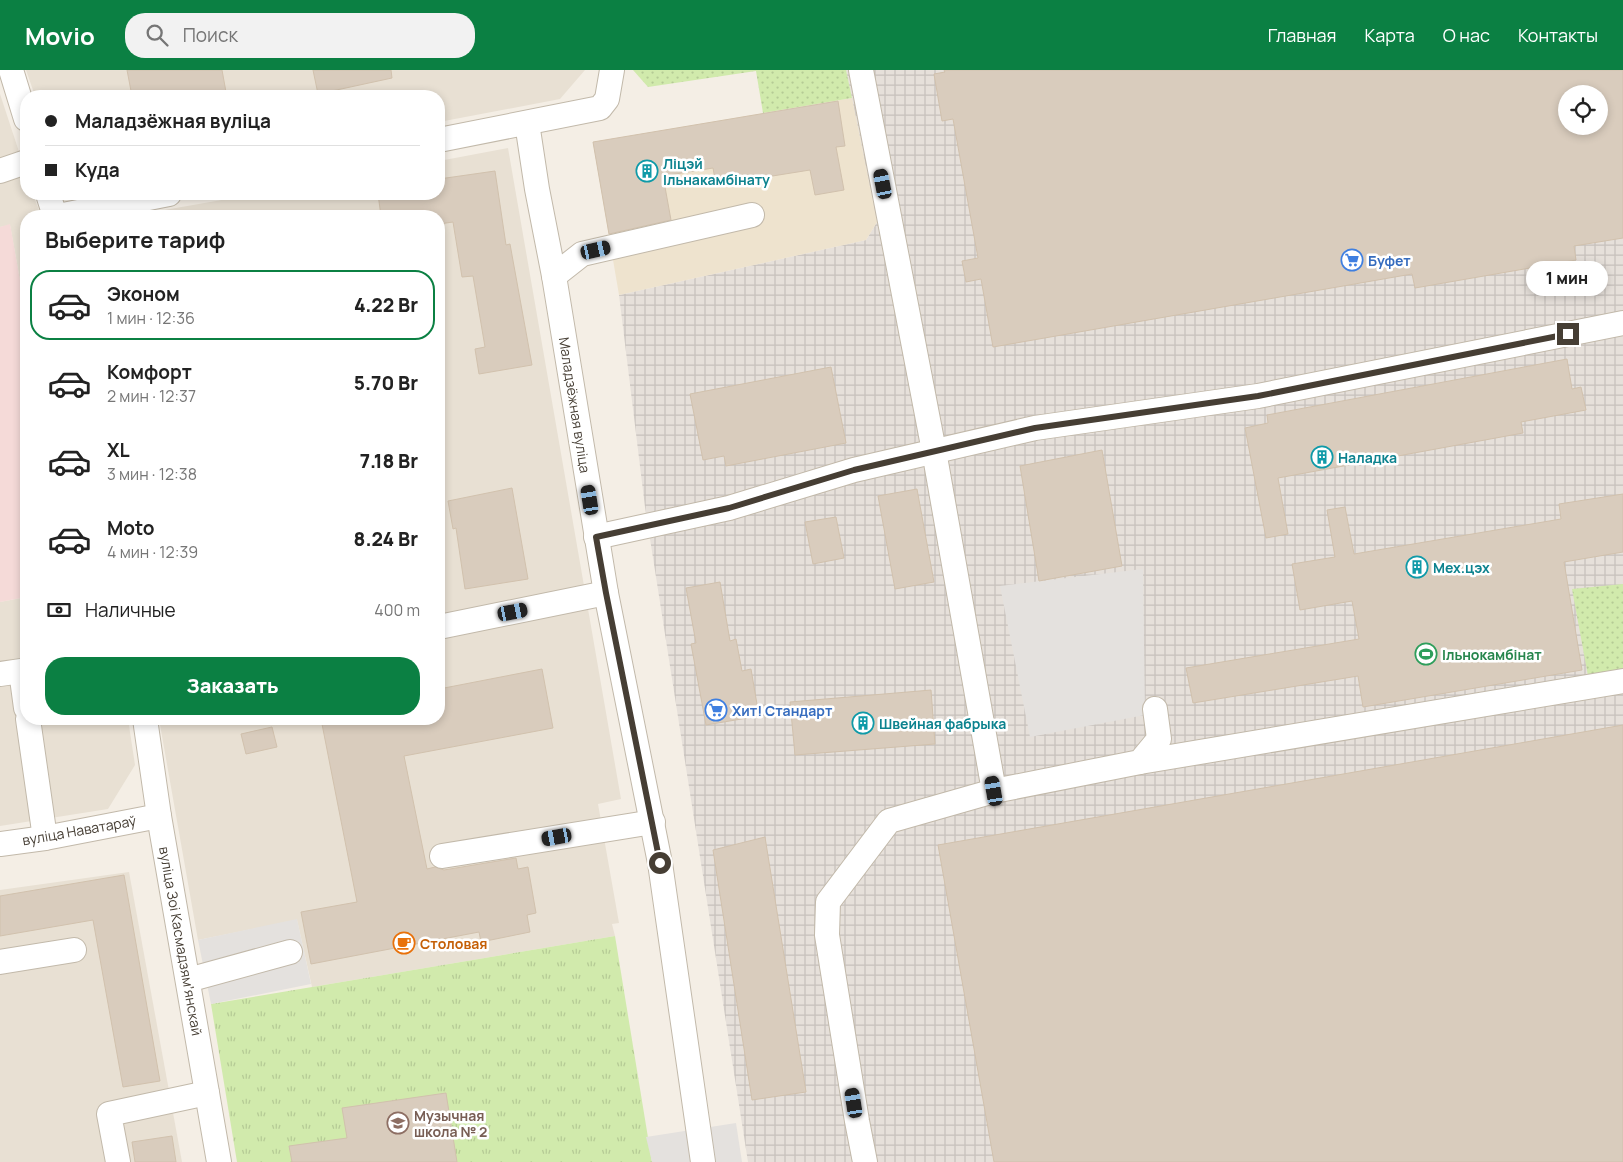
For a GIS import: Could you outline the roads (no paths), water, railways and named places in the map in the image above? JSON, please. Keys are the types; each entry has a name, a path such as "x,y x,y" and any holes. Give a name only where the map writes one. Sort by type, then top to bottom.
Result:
{"street":[{"path":"11,70 20,99"},
{"path":"445,139 600,108 607,99 612,70"},
{"path":"861,70 934,451 994,791"},
{"name":"Маладзёжная вуліца","path":"527,123 606,593 660,863 703,1162"},
{"path":"0,170 20,164"},
{"path":"87,210 138,200"},
{"path":"554,276 582,254 752,215"},
{"path":"596,537 729,508 854,470 1035,428 1258,396 1623,323"},
{"path":"445,626 606,593"},
{"path":"0,674 20,671"},
{"path":"865,1162 855,1112 828,935 828,902 889,821 994,791 1140,762 1623,681"},
{"path":"1140,762 1159,739 1156,709"},
{"path":"29,725 44,838"},
{"name":"вуліца Зоі Касмадзямʼянскай","path":"146,725 159,816 219,1162"},
{"name":"вуліца Наватараў","path":"0,844 44,838 159,816"},
{"path":"442,856 653,822"},
{"path":"0,962 74,950"},
{"path":"188,980 290,952"},
{"path":"118,1162 109,1114 207,1093"}],"place":[{"name":"Ліцэй Ільнакамбінату","path":"647,171"},
{"name":"Буфет","path":"1352,260"},
{"name":"Наладка","path":"1322,457"},
{"name":"Мех.цэх","path":"1417,567"},
{"name":"Ільнокамбінат","path":"1426,654"},
{"name":"Хит! Стандарт","path":"716,710"},
{"name":"Швейная фабрыка","path":"863,723"},
{"name":"Столовая","path":"404,943"},
{"name":"Музычная школа № 2","path":"398,1123"}]}
